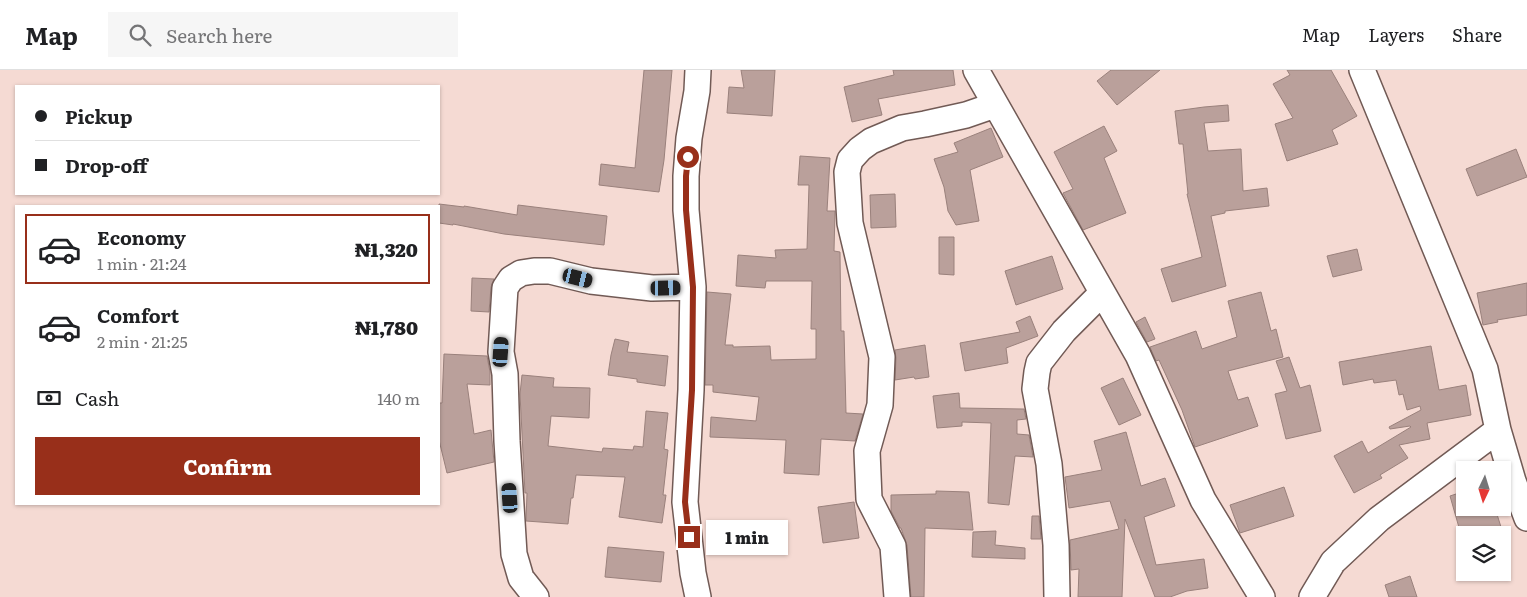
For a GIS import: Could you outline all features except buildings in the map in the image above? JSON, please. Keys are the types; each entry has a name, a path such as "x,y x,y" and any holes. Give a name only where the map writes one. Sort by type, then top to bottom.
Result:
{"street":[{"path":"698,70 686,176 686,210 693,287 692,390 685,502 693,573 698,597"},
{"path":"976,70 1138,355 1203,500 1262,597"},
{"path":"1362,70 1485,369 1498,430 1513,481 1527,518"},
{"path":"897,597 893,546 869,499 868,451 880,406 882,357 850,223 847,172 850,160 860,149 879,138 902,128 966,115 995,105"},
{"path":"536,597 521,578 514,554 505,374 501,352 505,288 511,279 521,273 550,271 591,281 652,288 693,287"},
{"path":"1057,597 1056,545 1049,464 1034,388 1039,363 1064,330 1102,293"},
{"path":"1312,597 1333,562 1379,519 1498,430"}],"route":[{"path":"688,157 686,210 693,287 692,390 685,502 689,537"}]}
